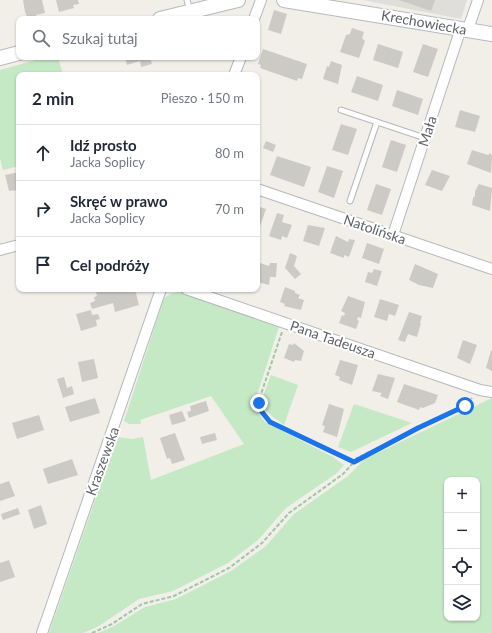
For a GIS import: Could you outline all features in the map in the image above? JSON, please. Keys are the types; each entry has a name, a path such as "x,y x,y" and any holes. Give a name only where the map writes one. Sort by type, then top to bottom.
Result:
{"street":[{"path":"166,16 188,6 238,0"},
{"path":"255,16 261,0"},
{"name":"Krechowiecka","path":"284,0 464,28 492,34"},
{"name":"Mała","path":"394,235 425,138 464,28 478,0"},
{"path":"0,58 16,55"},
{"path":"235,72 240,60"},
{"name":"Natolińska","path":"260,190 492,268"},
{"path":"0,250 16,246"},
{"name":"Kraszewska","path":"42,633 160,292"},
{"name":"Pana Tadeusza","path":"195,292 480,390 492,392"}],"lane":[{"path":"341,110 425,138"},
{"path":"350,201 377,122"}],"path":[{"path":"285,323 260,397 259,403 262,412 270,422 354,462"},
{"path":"92,633 112,624 142,604 174,596 230,568 262,543 289,512 343,474 354,462 391,441 465,406 480,390"}],"shaded area":[{"path":"363,0 467,0 461,19"}],"green space":[{"path":"36,60 59,60 62,72 16,72 16,167 3,170 0,158 0,70"},
{"path":"179,292 279,327 257,395 255,408 265,422 333,457 344,465 337,473 286,508 258,540 228,563 173,591 139,599 99,626 83,633 49,633 117,437 132,439 143,437 151,480 244,444 211,396 140,420 141,424 129,424 124,421 164,298"},
{"path":"271,375 298,385 284,425 265,409 263,404 264,394"},
{"path":"492,398 492,633 98,633 114,626 145,607 176,599 231,571 266,546 294,514 348,476 365,459"},
{"path":"354,404 412,423 351,452 338,447"}],"building":[{"path":"23,0 42,0 45,13 36,16 27,16"},
{"path":"56,0 78,0 79,4 73,5 74,8 59,12"},
{"path":"399,0 435,0 431,11"},
{"path":"274,10 287,14 281,34 268,30"},
{"path":"352,28 364,32 362,38 365,41 359,58 340,52 346,35 350,34"},
{"path":"378,44 403,52 398,68 373,60"},
{"path":"423,44 438,49 428,77 413,72"},
{"path":"263,49 307,64 302,79 298,78 297,81 260,68 261,65 258,64"},
{"path":"126,60 151,60 152,64 141,67 140,61 127,65"},
{"path":"331,61 342,65 338,84 323,79 327,66 329,67"},
{"path":"357,76 383,85 378,101 351,92"},
{"path":"397,90 423,99 418,115 392,106"},
{"path":"460,110 480,116 475,132 455,127"},
{"path":"341,124 357,129 348,155 332,150"},
{"path":"391,140 406,145 397,172 382,167"},
{"path":"266,141 276,145 273,152 263,148"},
{"path":"472,150 488,155 490,153 492,156 491,173 467,164"},
{"path":"277,156 311,167 304,187 270,175"},
{"path":"327,166 343,171 334,198 318,192"},
{"path":"432,170 450,176 442,191 425,185"},
{"path":"16,173 16,190 9,191 5,175"},
{"path":"376,184 391,189 382,215 367,210"},
{"path":"479,184 492,188 490,211 472,205 475,191"},
{"path":"260,207 266,209 260,226"},
{"path":"277,213 284,215 282,222 292,225 287,238 282,236 281,240 269,236"},
{"path":"308,225 325,228 319,246 303,241"},
{"path":"336,236 348,242 349,239 355,240 349,257 344,255 344,258 330,253"},
{"path":"367,243 384,249 379,264 362,258"},
{"path":"290,253 297,256 294,266 301,274 295,279 285,268"},
{"path":"260,263 269,266 270,263 277,263 276,277 270,277 269,285 260,283"},
{"path":"415,264 438,274 433,288 419,285 409,280"},
{"path":"374,269 382,271 377,286 365,282 368,272 372,273"},
{"path":"285,287 295,291 295,293 300,295 298,298 304,300 301,310 284,306 285,304 280,302"},
{"path":"96,292 136,292 139,305 115,312 113,303 92,309 90,303 95,301 94,297 97,296"},
{"path":"348,296 365,302 361,318 358,317 357,320 359,321 356,329 339,323 342,315 344,316 345,313 341,311"},
{"path":"380,299 399,305 395,316 389,314 387,321 374,317"},
{"path":"91,310 92,315 98,314 100,319 96,320 97,326 81,331 76,314"},
{"path":"409,312 422,316 417,337 408,334 405,342 398,340"},
{"path":"463,340 477,345 470,364 457,358"},
{"path":"294,343 304,351 301,361 295,360 294,362 284,358 289,344 293,345"},
{"path":"491,350 492,351 492,371 486,368"},
{"path":"94,359 98,378 82,382 78,362"},
{"path":"340,360 358,365 352,385 339,380 340,377 335,375"},
{"path":"378,374 395,378 388,399 380,396 382,393 372,391"},
{"path":"64,377 67,388 72,386 74,394 63,398 57,379"},
{"path":"404,384 438,395 435,403 423,408 420,407 419,410 397,402"},
{"path":"95,398 100,413 70,422 65,407"},
{"path":"206,401 209,411 189,418 187,412 191,411 190,406"},
{"path":"329,404 344,409 337,437 323,432 325,426 322,425"},
{"path":"182,411 186,421 172,425 169,415"},
{"path":"39,415 44,430 17,439 12,423"},
{"path":"175,433 185,460 172,464 170,458 167,459 160,438"},
{"path":"215,433 217,440 202,444 200,437"},
{"path":"72,459 78,475 48,484 43,469"},
{"path":"9,481 15,496 0,501 0,484"},
{"path":"41,505 47,524 34,529 28,510"},
{"path":"18,508 20,514 3,520 1,514"},
{"path":"9,560 15,577 0,582 0,563"}],"route":[{"path":"259,403 262,412 270,422 354,462 357,458 465,406"}]}
